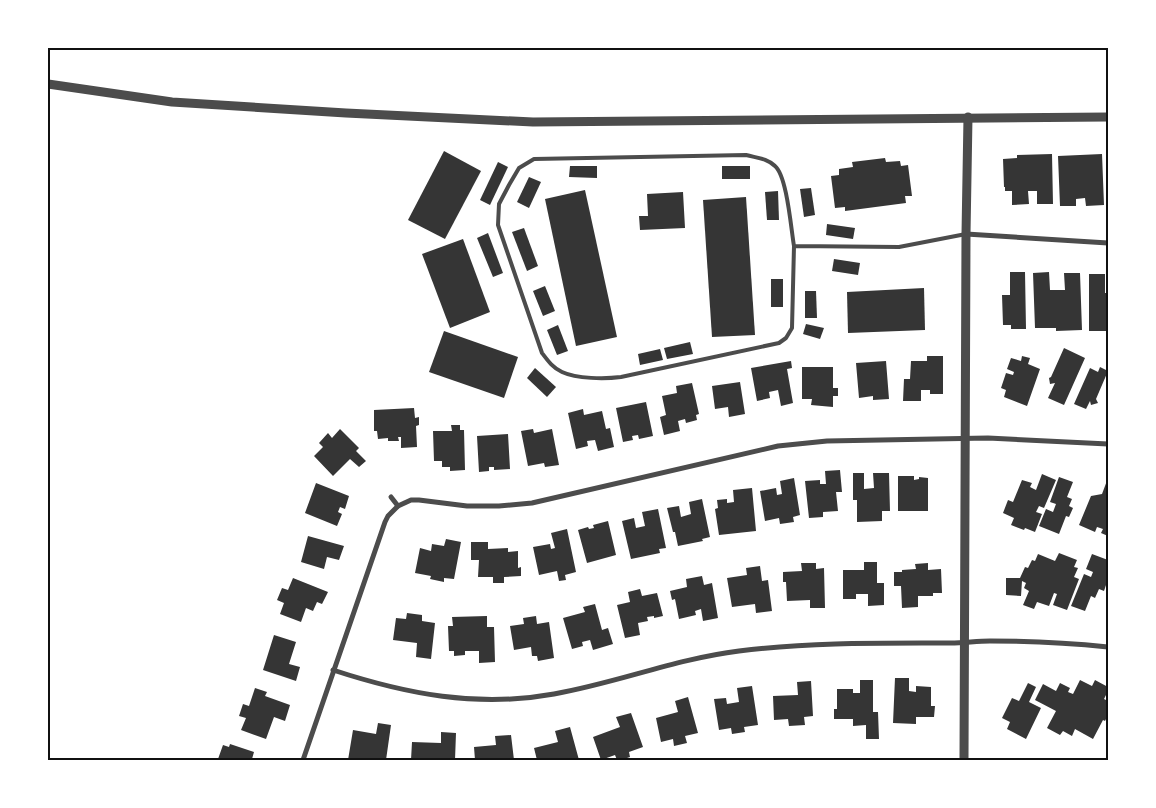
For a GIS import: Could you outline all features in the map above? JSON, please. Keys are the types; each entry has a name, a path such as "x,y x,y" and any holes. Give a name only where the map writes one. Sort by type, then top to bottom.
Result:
{"street":[{"path":"48,84 172,102 533,122 1108,117"},
{"path":"964,760 968,117"},
{"path":"966,234 1108,243"},
{"path":"303,760 385,522 398,506 411,500 466,506 532,503 795,443 827,440 988,438 1108,444"},
{"path":"391,497 398,506"},
{"path":"334,670 377,684 417,693 461,699 508,699 554,694 672,664 736,652 823,644 1024,642 1108,646"}],"lane":[{"path":"746,156 767,160 777,167 783,178 794,246 792,328 786,338 778,343 621,377 600,379 563,373 549,363 542,354 498,225 499,204 519,168 534,159 746,156"},
{"path":"794,246 899,247 966,234"}],"building":[{"path":"444,151 481,171 445,239 408,220"},
{"path":"1052,154 1053,204 1037,204 1037,191 1028,191 1029,204 1012,205 1012,191 1005,191 1004,187 1003,159 1017,158 1017,155"},
{"path":"1102,154 1104,205 1086,206 1085,198 1076,199 1076,206 1060,206 1058,156"},
{"path":"885,158 886,162 900,161 901,166 908,165 912,196 905,196 906,203 845,211 845,207 835,208 831,176 839,175 839,169 853,167 852,162"},
{"path":"498,162 508,167 490,205 480,200"},
{"path":"570,166 597,166 597,178 569,177"},
{"path":"722,166 750,166 750,179 722,179"},
{"path":"529,177 541,182 529,208 517,202"},
{"path":"811,188 815,215 804,217 800,189"},
{"path":"585,190 617,337 576,346 545,199"},
{"path":"778,191 779,220 767,220 765,192"},
{"path":"683,192 685,228 640,230 639,216 648,216 647,194"},
{"path":"746,197 755,335 712,337 703,200"},
{"path":"827,224 855,228 853,239 826,235"},
{"path":"524,228 538,266 527,271 512,232"},
{"path":"488,233 503,273 493,277 477,238"},
{"path":"463,239 490,312 450,328 422,254"},
{"path":"834,259 860,263 858,275 832,271"},
{"path":"1010,272 1025,272 1026,329 1011,329 1011,325 1003,325 1002,295 1010,295"},
{"path":"1049,272 1050,290 1065,290 1064,273 1080,273 1082,330 1056,331 1056,328 1035,328 1033,273"},
{"path":"1089,274 1105,274 1105,293 1108,293 1108,331 1089,331"},
{"path":"771,279 783,279 783,307 771,307"},
{"path":"545,286 555,311 543,316 533,291"},
{"path":"924,288 925,330 848,333 847,292"},
{"path":"805,291 816,291 817,318 805,318"},
{"path":"806,324 824,328 820,339 803,334"},
{"path":"558,325 568,351 557,355 547,330"},
{"path":"444,331 518,357 504,398 429,372"},
{"path":"690,342 693,354 667,359 664,348"},
{"path":"1064,348 1085,358 1064,405 1048,398 1055,383 1050,384 1049,378"},
{"path":"660,349 663,360 640,365 638,354"},
{"path":"927,356 943,356 943,394 930,394 930,390 921,390 921,401 903,401 904,379 910,379 911,361 927,361"},
{"path":"1022,356 1030,358 1028,364 1040,369 1027,406 1004,397 1006,390 1001,388 1006,373 1013,375 1014,372 1007,369 1011,358 1021,361"},
{"path":"791,361 792,368 787,369 793,403 781,406 778,390 769,392 770,398 757,401 751,368"},
{"path":"886,361 889,399 873,400 873,396 859,398 856,363"},
{"path":"802,367 833,367 833,388 838,388 838,396 833,396 833,407 811,405 812,399 802,399"},
{"path":"1100,367 1108,371 1096,399 1098,403 1091,405 1090,401 1086,409 1074,404 1090,368 1098,372"},
{"path":"535,368 556,387 547,397 527,378"},
{"path":"740,382 745,414 729,417 728,407 715,409 712,386"},
{"path":"692,383 699,414 696,415 697,420 686,423 685,419 678,421 680,431 664,435 660,417 666,415 662,396 677,393 676,386"},
{"path":"646,402 653,436 639,439 638,435 632,436 633,440 623,442 616,408"},
{"path":"414,408 415,418 419,417 419,425 416,426 417,447 401,448 401,437 398,437 399,441 388,441 388,438 378,439 377,431 374,431 374,410"},
{"path":"583,409 584,415 602,411 606,429 610,428 614,447 598,451 595,440 587,441 588,446 576,449 568,413"},
{"path":"451,425 460,425 460,430 464,430 465,470 450,471 450,467 442,467 442,461 434,461 433,431 452,431"},
{"path":"340,429 359,448 356,451 366,461 359,467 350,459 333,476 314,456 323,447 319,443 328,433 332,438"},
{"path":"533,429 534,433 552,429 559,465 545,467 544,463 528,466 521,431"},
{"path":"508,434 510,469 494,470 494,467 489,467 489,471 479,472 477,436"},
{"path":"840,470 842,492 836,492 838,511 823,512 823,517 809,518 805,481 820,480 820,484 826,484 825,471"},
{"path":"853,473 864,473 864,489 874,488 873,473 889,473 890,511 882,511 882,521 857,522 857,500 853,500"},
{"path":"1042,474 1056,480 1044,508 1039,506 1036,512 1042,514 1035,532 1011,525 1014,518 1003,513 1008,500 1013,502 1022,480 1032,483 1030,487 1036,490"},
{"path":"898,476 914,476 914,480 919,479 919,477 928,478 928,511 898,511"},
{"path":"1059,477 1073,482 1067,497 1072,499 1069,506 1073,508 1069,517 1066,516 1059,534 1039,526 1046,509 1053,512 1056,504 1050,502"},
{"path":"794,478 800,515 793,517 794,522 780,524 779,518 765,521 760,491 776,488 777,495 782,494 780,481"},
{"path":"1108,478 1108,536 1101,533 1103,529 1097,527 1095,532 1079,525 1091,496 1102,494"},
{"path":"316,483 349,496 345,509 340,507 338,512 342,514 337,526 305,513"},
{"path":"752,488 756,531 719,535 715,509 718,508 717,500 727,499 727,503 734,502 733,490"},
{"path":"702,499 710,537 702,539 703,541 678,546 667,508 679,506 681,517 691,514 689,502"},
{"path":"658,509 666,548 659,549 660,553 631,559 622,521 634,518 636,528 645,526 642,512"},
{"path":"608,521 616,555 587,563 578,530 588,527 589,529 594,528 593,525"},
{"path":"567,529 576,572 565,575 566,580 559,581 557,571 539,575 533,547 550,544 551,549 555,548 551,533"},
{"path":"308,536 344,546 339,560 327,557 324,569 301,562"},
{"path":"446,539 461,542 454,579 444,578 444,582 430,579 431,576 415,573 420,548 431,551 432,544 444,546"},
{"path":"471,542 488,542 488,549 508,548 508,552 518,551 518,568 521,567 521,576 504,577 504,583 493,583 493,577 478,577 479,560 471,560"},
{"path":"1059,553 1077,560 1074,567 1078,568 1074,577 1079,579 1067,610 1053,605 1057,594 1054,593 1049,606 1037,602 1034,609 1023,605 1029,591 1024,588 1026,583 1022,581 1021,596 1006,595 1006,578 1020,578 1025,567 1028,568 1032,560 1035,561 1038,554 1055,561"},
{"path":"1092,554 1108,560 1108,579 1104,591 1099,589 1095,598 1091,596 1085,611 1071,606 1084,574 1091,577 1093,572 1086,569"},
{"path":"864,562 877,562 877,583 884,583 884,605 868,606 868,594 856,594 856,599 843,599 843,570 864,570"},
{"path":"801,563 816,563 816,569 824,568 825,608 810,608 810,600 787,601 786,582 783,582 783,572 802,571"},
{"path":"928,563 928,570 941,569 942,593 933,593 933,596 918,596 918,607 902,608 901,586 894,586 894,572 916,569 915,564"},
{"path":"760,566 762,581 768,580 772,611 756,613 755,604 732,607 727,578 747,575 746,568"},
{"path":"702,576 704,585 712,583 718,618 703,621 701,609 695,611 696,615 679,619 675,599 672,600 670,591 687,587 686,579"},
{"path":"293,578 328,592 322,604 317,602 313,611 306,608 301,622 280,614 284,603 277,600 282,588 288,590"},
{"path":"640,589 642,596 657,593 663,616 647,617 648,621 638,623 640,635 625,638 617,605 630,602 628,592"},
{"path":"595,604 602,630 608,628 613,644 593,650 590,640 582,642 583,646 572,649 563,618 585,612 583,607"},
{"path":"407,613 422,615 422,621 435,623 431,659 416,657 417,643 393,640 396,618 406,619"},
{"path":"487,616 487,627 494,627 495,662 479,663 479,651 465,651 465,655 454,656 454,651 449,651 448,626 453,626 452,617"},
{"path":"536,616 537,624 549,622 554,658 538,661 537,656 532,656 531,647 514,650 510,626 524,624 523,618"},
{"path":"274,635 296,642 289,664 300,667 296,681 263,670"},
{"path":"895,678 909,678 909,691 916,692 916,686 931,687 931,706 935,706 934,717 916,717 916,724 893,723"},
{"path":"860,680 873,680 873,712 878,712 879,739 866,739 866,725 853,726 853,719 834,719 834,709 837,709 837,689 853,689 853,693 860,693"},
{"path":"1080,680 1092,686 1095,680 1108,687 1104,699 1108,701 1106,710 1108,715 1105,721 1103,720 1093,739 1075,729 1072,736 1063,731 1060,735 1047,728 1056,711 1035,700 1043,684 1056,691 1060,683 1070,688 1068,692 1073,694"},
{"path":"811,681 813,716 804,717 805,725 789,726 788,719 774,720 773,696 798,695 797,682"},
{"path":"1028,683 1036,687 1029,702 1041,708 1026,739 1007,729 1010,722 1002,718 1012,698 1019,701"},
{"path":"752,686 758,725 744,727 745,732 732,734 731,728 719,730 714,699 726,698 727,704 739,702 737,688"},
{"path":"255,688 267,692 265,696 290,705 285,721 274,717 266,739 241,730 246,718 239,716 243,704 249,706"},
{"path":"688,697 698,733 685,736 687,743 674,746 673,739 661,742 656,718 678,712 675,701"},
{"path":"631,713 643,747 629,752 630,757 621,760 617,760 615,755 601,760 593,737 620,727 616,717"},
{"path":"378,723 391,725 386,760 348,760 353,730 376,734"},
{"path":"570,727 579,760 537,760 534,748 558,742 555,731"},
{"path":"441,732 456,733 455,760 411,760 412,742 441,743"},
{"path":"511,735 514,760 475,760 474,747 496,745 495,736"},
{"path":"230,744 254,752 252,759 257,760 218,759 223,745 229,747"}]}
